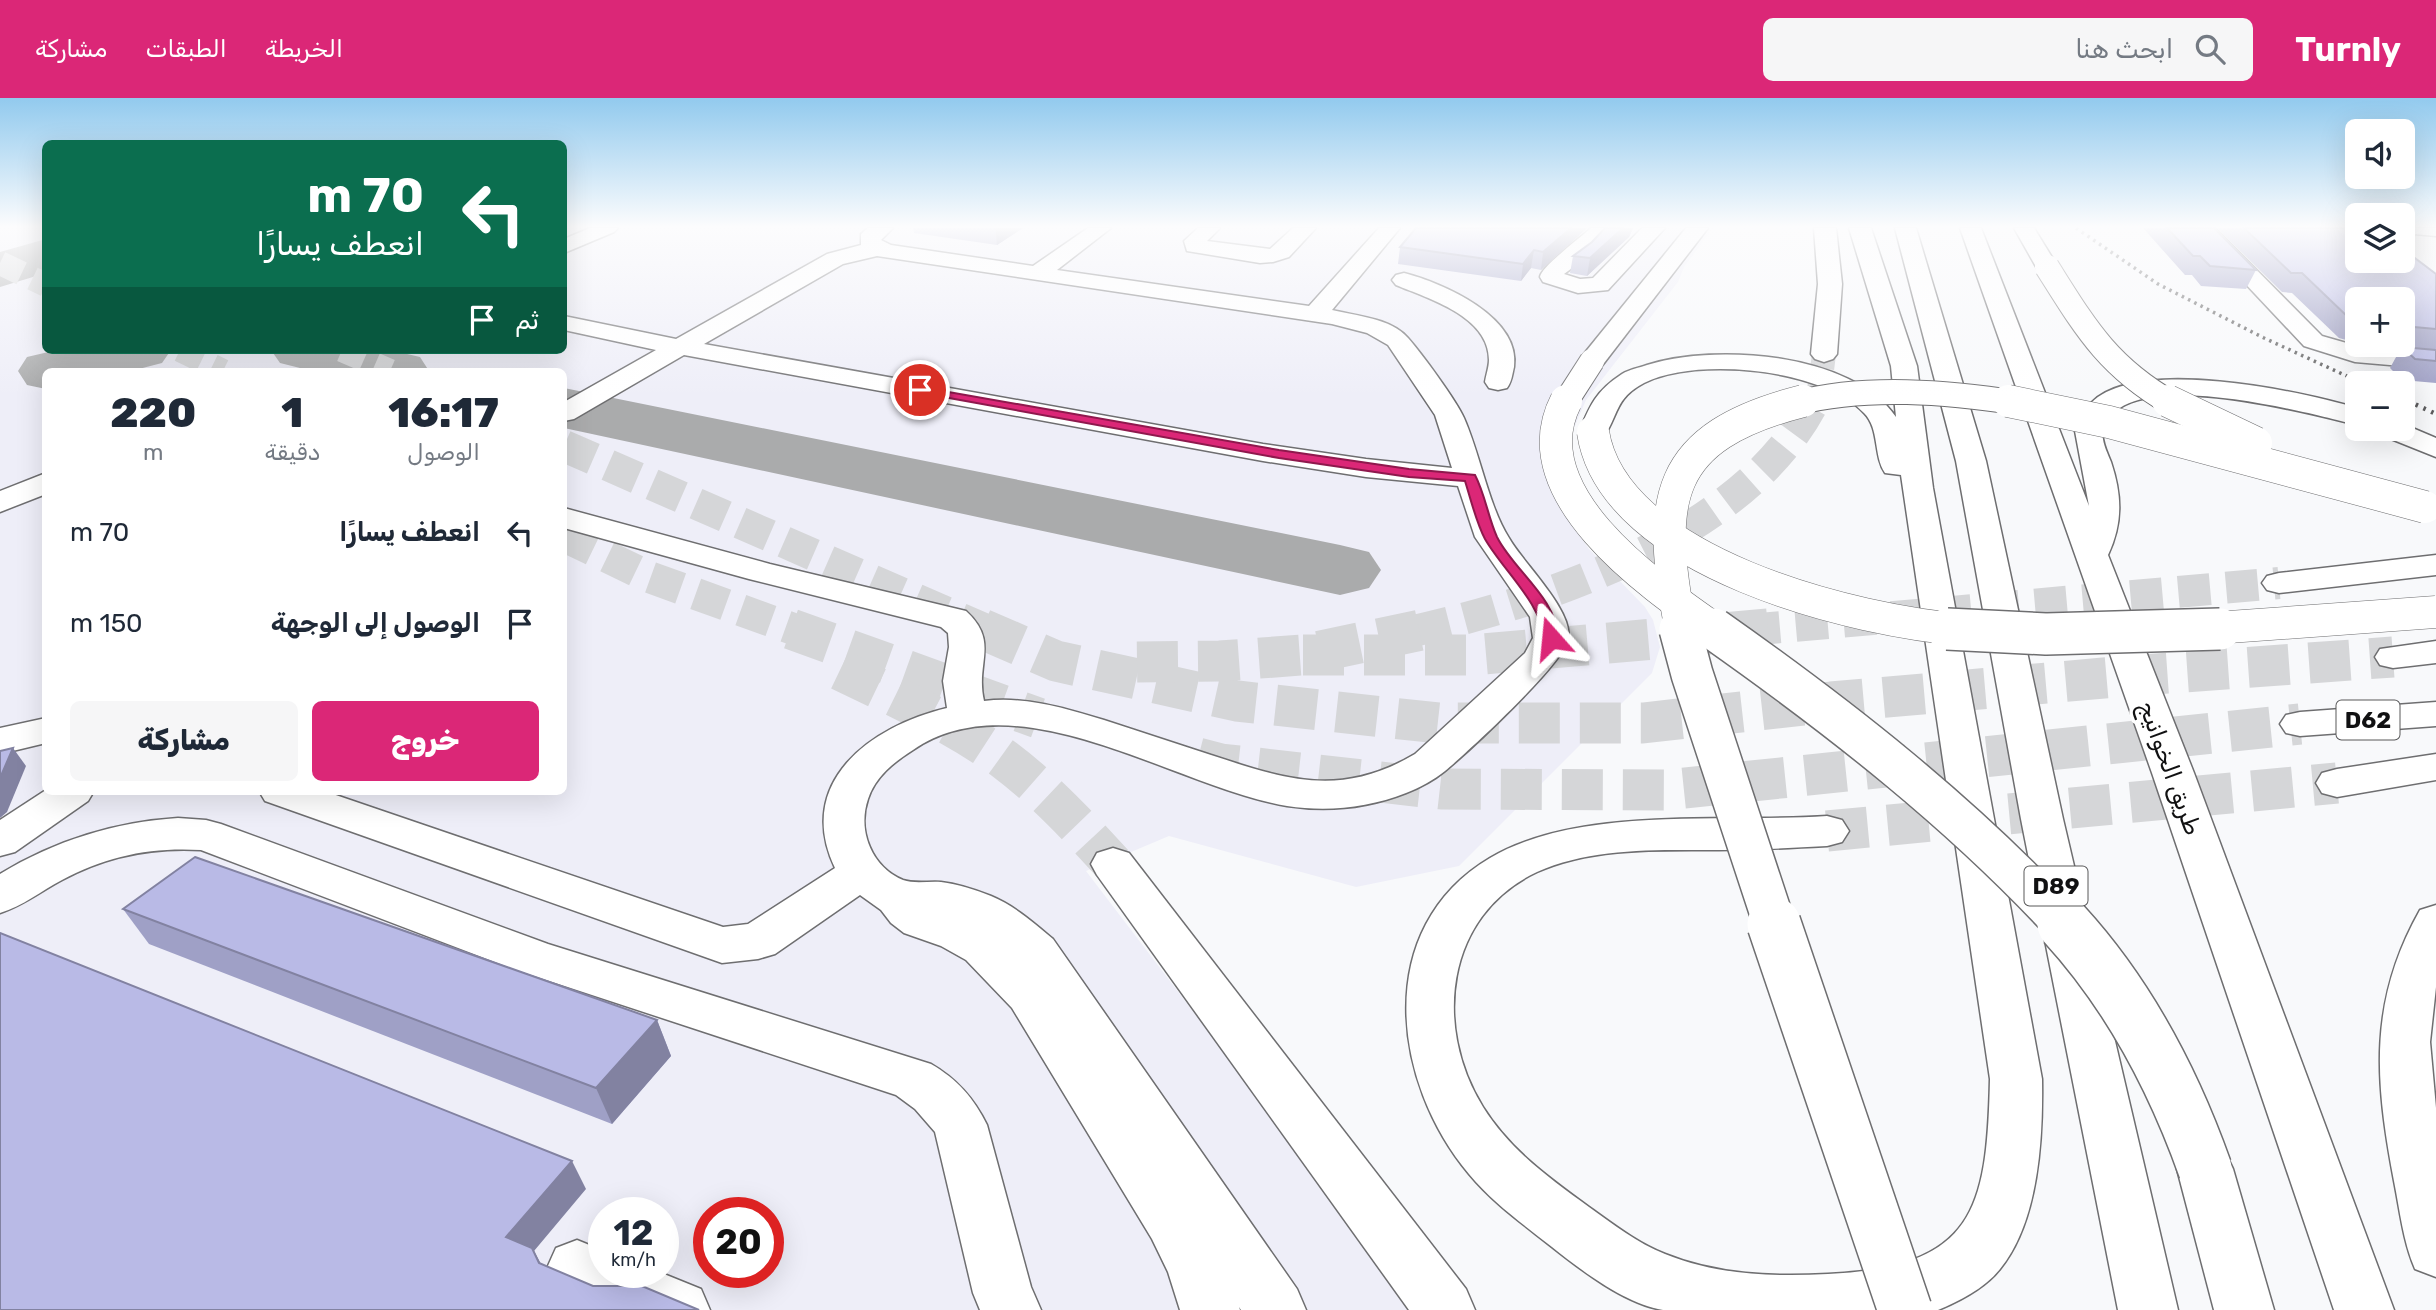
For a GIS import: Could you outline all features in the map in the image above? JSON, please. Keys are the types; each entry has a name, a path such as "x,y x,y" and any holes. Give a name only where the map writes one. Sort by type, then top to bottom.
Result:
{"main road":[{"path":"567,411 791,285"},
{"path":"1210,1310 1196,1267 1172,1220 1029,995 983,947 958,934 920,921 878,886 848,849 843,825 846,800 859,775 880,753 907,735 968,715 1000,711 1054,717 1290,793 1347,794 1379,789 1398,782 1429,763 1540,659 1551,638 1550,626 1542,608 1491,537 1449,415 1388,323 1315,314 1247,285"},
{"path":"1315,314 1341,285"},
{"path":"1414,285 1476,314 1492,330 1501,346 1504,364 1498,382"},
{"path":"1574,285 1600,285"},
{"path":"1652,285 1591,361 1562,407 1555,435 1560,468 1579,507 1611,545 1646,577 1927,792 1970,828 2020,874 2082,943 2137,1022 2183,1109 2205,1169 2244,1310"},
{"path":"1824,354 1830,285"},
{"path":"1827,831 1607,839 1522,860 1486,884 1453,918 1433,960 1428,1008 1435,1061 1452,1100 1478,1144 1532,1198 1601,1250 1659,1281 1724,1300 1800,1308 1870,1300 1933,1284 1981,1250 2005,1196 2016,1137 2017,1079 1918,488 1904,366 1878,285"},
{"name":"D89","path":"1921,285 1971,461 2039,806 2148,1310"},
{"name":"طريق الخوانيج","path":"1991,285 2178,786 2364,1310"},
{"path":"2059,285 2107,355 2156,393 2192,413 2283,455 2430,509"},
{"path":"2258,285 2313,341 2355,354 2436,361"},
{"path":"1426,310 1451,301"},
{"path":"567,324 683,347 1279,454 1399,472 1470,478"},
{"path":"1918,488 1897,468 1889,428 1882,415 1870,403 1856,391 1834,382 1780,367 1725,361 1676,365 1652,371 1633,378 1611,393 1594,417 1594,452 1603,472 1620,494 1668,536 1698,554 1774,588 1877,618 1970,633 2078,635 2220,629 2436,612"},
{"path":"2092,555 2101,539 2106,519 2106,501 2089,435 2092,420 2101,407 2117,397 2166,389 2215,389 2302,401 2345,414"},
{"path":"1905,1310 1745,839 1686,654 1672,556 1670,520 1675,488 1685,466 1713,436 1739,422 1769,411 1842,397 1926,394 1989,399 2088,417 2430,509"},
{"path":"2415,439 2436,448"},
{"path":"0,503 42,484"},
{"path":"567,519 761,572 953,619 964,628 969,638 961,684 968,715"},
{"path":"2279,583 2436,565"},
{"path":"2393,657 2436,652"},
{"name":"D62","path":"2300,724 2436,715"},
{"path":"2337,783 2436,766"},
{"path":"291,795 722,945 758,941 878,886 968,904 1000,922 1036,952 1276,1310"},
{"path":"2,830 60,800"},
{"path":"0,896 52,865 107,844 162,834 206,835 533,957 913,1079 933,1091 949,1106 960,1125 1003,1293 1012,1310"},
{"path":"1113,864 1445,1310"},
{"path":"2436,922 2425,941 2410,990 2404,1048 2410,1117 2436,1250"},
{"path":"577,1268 680,1310"}],"shaded area":[{"path":"0,285 42,285 42,354 567,354 567,285 1676,285 1586,400 1568,442 1566,509 1575,529 1589,549 1645,607 1653,620 1660,647 1652,673 1459,866 1356,887 1169,836 1086,871 1421,1310 0,1310"}],"building":[{"path":"2314,285 2436,285 2436,329 2415,327 2415,287 2345,287 2345,314"},
{"path":"2415,348 2436,350 2436,361 2413,357 2415,357"},
{"path":"13,748 0,778 0,751"},
{"path":"195,857 657,1020 596,1088 123,909"},
{"path":"0,933 572,1161 506,1237 532,1248 539,1263 588,1284 588,1288 647,1288 699,1310 0,1310"}],"taxiway":[{"path":"63,368 123,354"},
{"path":"320,354 383,368"},
{"path":"567,409 1340,570"}],"tunnel":[{"path":"188,354 217,368"},
{"path":"351,354 383,368"},
{"path":"1814,402 1820,386 1824,354"},
{"path":"1418,630 1527,600 1585,579 1642,553 1695,523 1743,488 1783,447 1814,402"},
{"path":"567,447 986,630"},
{"path":"567,537 649,577 796,630"},
{"path":"1748,630 2279,583"},
{"path":"791,629 1038,718"},
{"path":"982,629 1056,661 1237,701 1438,723 1643,723 1831,702 2127,676 2393,657"},
{"path":"1137,662 1220,661 1302,655 1426,629"},
{"path":"1303,655 1472,655 1768,629"},
{"path":"840,670 945,722 1005,760 1048,796 1113,864"},
{"path":"1198,758 1221,764 1441,789 1665,790 2300,724"},
{"path":"1827,831 2337,783"}],"railway":[{"path":"2159,285 2345,375"},
{"path":"2415,404 2436,414"}],"route":[{"path":"920,390 1279,454 1409,473 1470,478 1482,518 1491,537 1503,558 1548,617 1551,638"}]}
